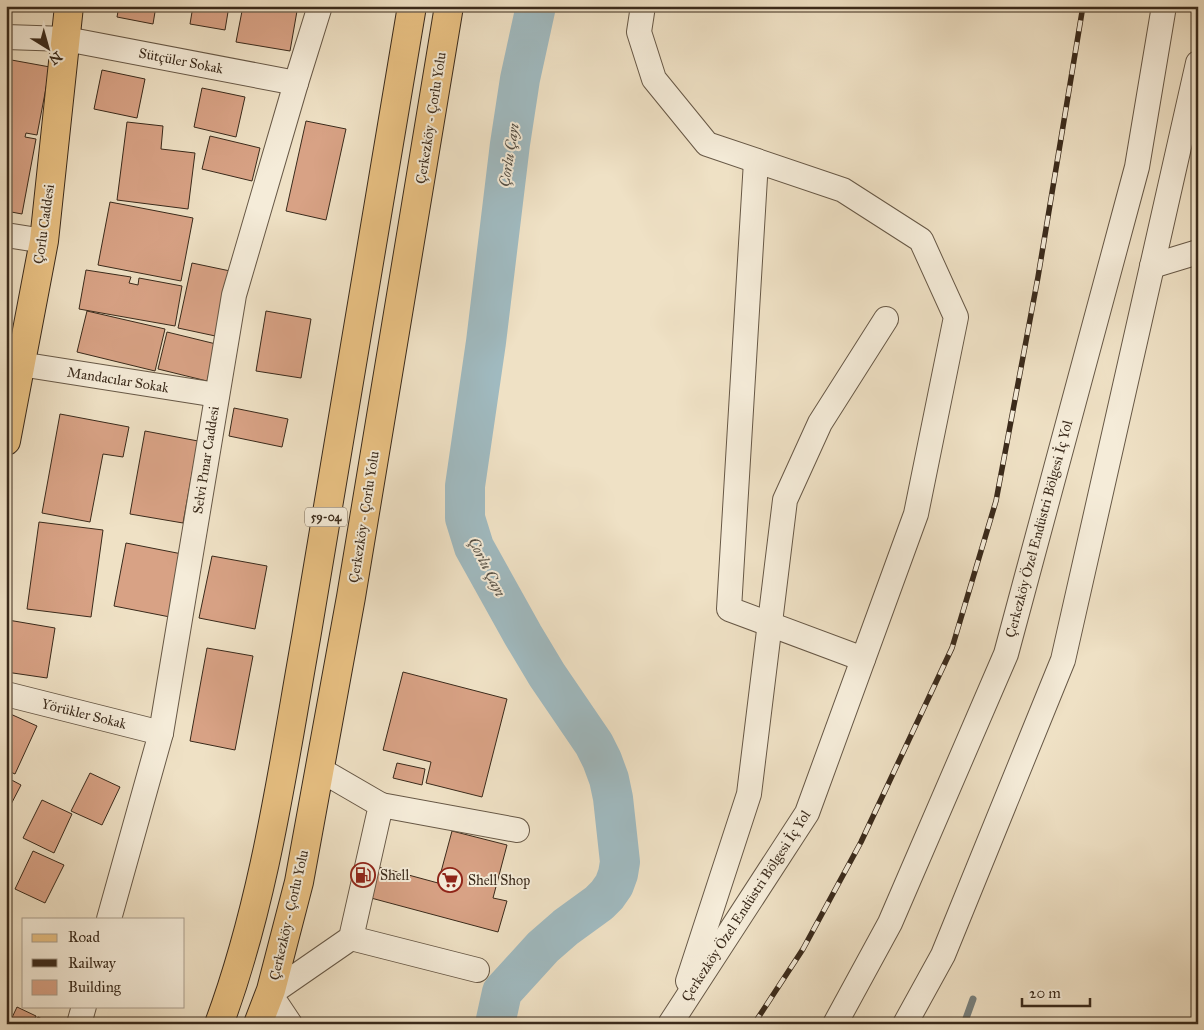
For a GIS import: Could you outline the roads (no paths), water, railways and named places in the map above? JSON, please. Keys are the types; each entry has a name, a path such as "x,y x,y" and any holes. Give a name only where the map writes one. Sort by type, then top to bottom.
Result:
{"main road":[{"name":"Çorlu Caddesi","path":"6,440 44,241 69,6"},
{"name":"59-04","path":"219,1024 236,979 262,875 314,591 412,6"},
{"name":"Çerkezköy - Çorlu Yolu","path":"258,1024 270,994 298,882 351,597 449,6"}],"street":[{"name":"Selvi Pınar Caddesi","path":"109,918 161,733 234,295 320,6"},
{"name":"Çerkezköy Özel Endüstri Bölgesi İç Yol","path":"643,6 639,32 654,79 708,144 843,190 921,240 956,317 916,514 807,813 674,1018"},
{"name":"Çerkezköy Özel Endüstri Bölgesi İç Yol","path":"835,1024 890,923 1006,654 1137,167 1164,6"},
{"name":"Sütçüler Sokak","path":"6,37 66,39 296,83"},
{"path":"905,1024 942,955 1063,660 1198,63"},
{"path":"756,161 729,609 863,659"},
{"path":"6,235 44,241"},
{"path":"1152,266 1198,252"},
{"name":"Çerkezköy Özel Endüstri Bölgesi İç Yol","path":"674,1018 749,794 786,500 820,423 886,319"},
{"name":"Mandacılar Sokak","path":"20,364 217,395"},
{"name":"Yörükler Sokak","path":"6,694 161,733"},
{"path":"319,769 382,805 517,830"},
{"path":"290,1024 270,994 351,938 382,805"},
{"path":"351,938 477,970"},
{"path":"79,1024 83,1008"}],"waterway":[{"name":"Çorlu Çayı","path":"495,1024 502,992 543,947 607,895 614,885 620,862 613,798 602,760 594,744 547,675 523,635 474,547 465,518 465,486 486,342 510,144 520,79 536,6"},
{"path":"964,1024 973,999"}],"railway":[{"path":"754,1024 803,949 861,842 952,648 996,501 1038,277 1083,6"}],"place":[{"name":"Shell","path":"363,875"},
{"name":"Shell Shop","path":"450,880"}]}
